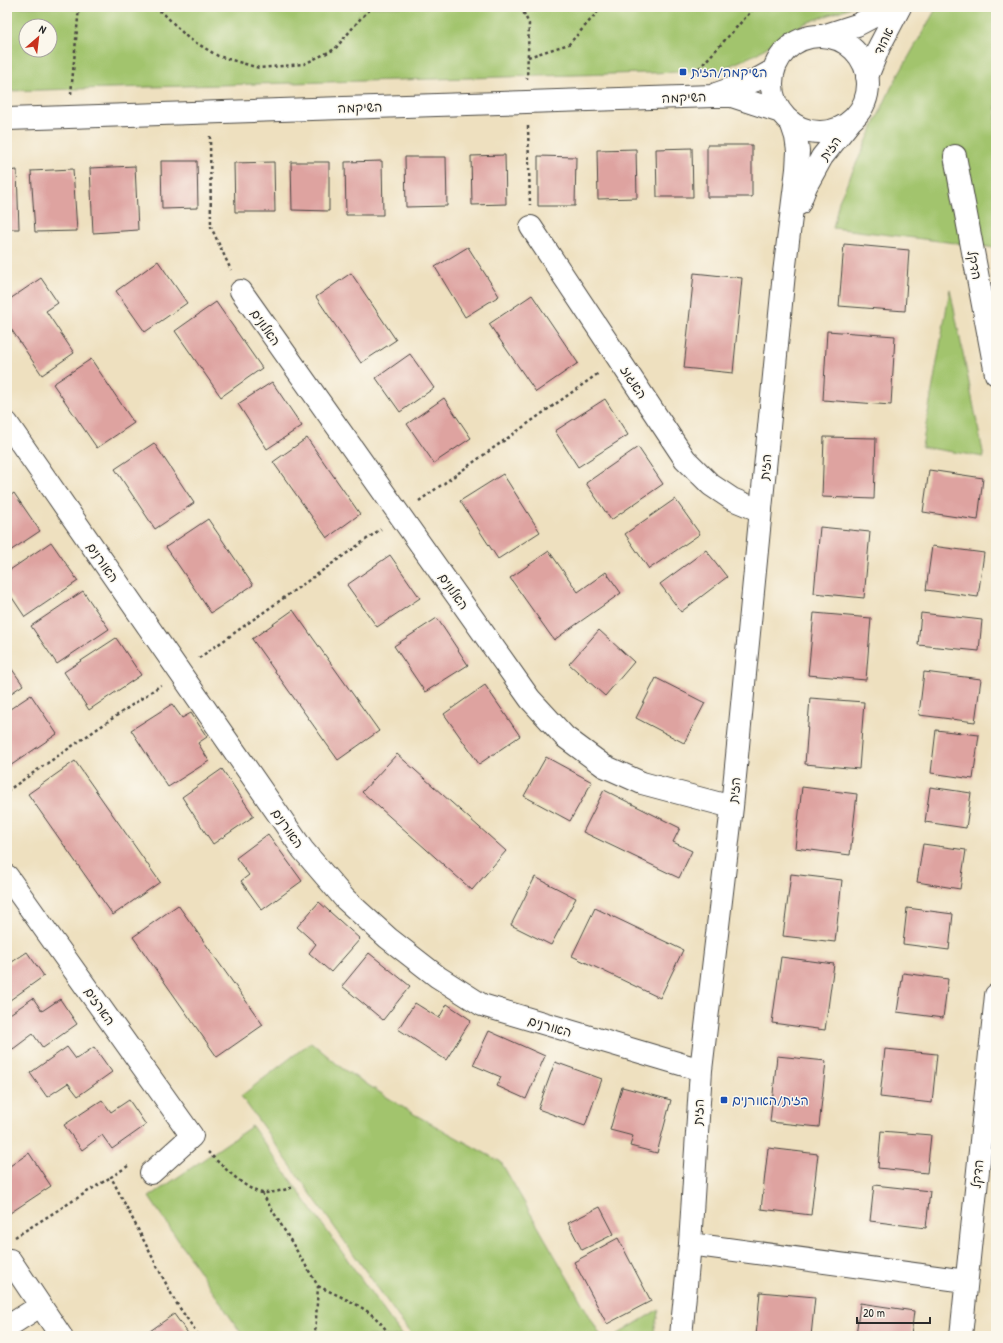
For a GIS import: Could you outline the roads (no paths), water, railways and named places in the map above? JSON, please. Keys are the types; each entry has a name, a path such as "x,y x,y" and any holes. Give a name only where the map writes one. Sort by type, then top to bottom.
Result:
{"street":[{"name":"אהוד","path":"823,36 857,25 876,15 887,7"},
{"name":"אהוד","path":"867,77 879,47 900,7"},
{"path":"823,36 838,39 852,48 862,61 867,77 867,93 861,108 850,121 836,129 819,131 803,129 786,117 774,99 772,86 774,70 781,55 792,44 807,37 823,36"},
{"name":"השיקמה","path":"712,96 756,80 774,70"},
{"name":"השיקמה","path":"7,119 712,96 732,96 786,117"},
{"name":"הזית","path":"681,1336 690,1244 701,1070 732,807 787,244 798,151 796,138 786,117"},
{"name":"הזית","path":"787,244 794,216 806,186 822,157 850,121"},
{"name":"הדקל","path":"955,156 996,374"},
{"name":"האגוז","path":"530,227 685,459 711,485 732,499 761,511"},
{"name":"האלונים","path":"241,291 530,699 565,738 604,766 642,784 732,807"},
{"name":"האורנים","path":"7,423 303,850 344,899 388,938 438,977 482,1005 701,1070"},
{"name":"הארזים","path":"7,876 192,1136 151,1173"},
{"name":"הדקל","path":"961,1336 996,995"},
{"path":"690,1244 966,1281"},
{"path":"7,1261 10,1260 40,1306 62,1336"},
{"path":"7,1327 40,1306"}],"place":[{"name":"השיקמה/הזית","path":"683,72"},
{"name":"הזית/האורנים","path":"724,1100"}]}
